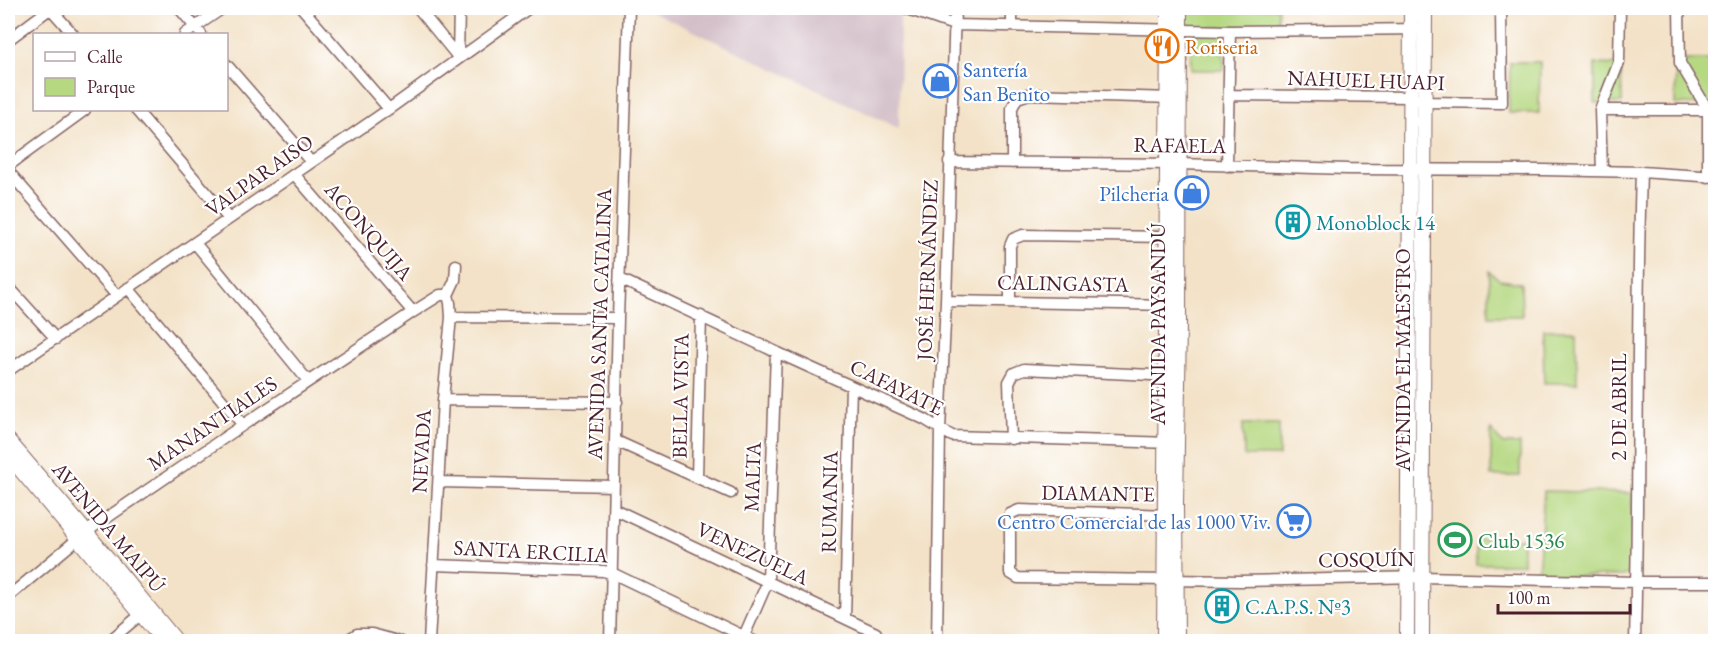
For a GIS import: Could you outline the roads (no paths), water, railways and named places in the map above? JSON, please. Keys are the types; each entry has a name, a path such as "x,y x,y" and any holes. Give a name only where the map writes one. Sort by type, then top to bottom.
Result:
{"main road":[{"name":"AVENIDA PAYSANDÚ","path":"1164,642 1170,580 1173,305 1174,30 1168,8"},
{"name":"AVENIDA PAYSANDÚ","path":"1174,30 1180,8"},
{"name":"AVENIDA EL MAESTRO","path":"1411,8 1410,97 1417,169"},
{"name":"AVENIDA EL MAESTRO","path":"1422,642 1415,578 1417,169 1424,102 1425,8"},
{"name":"AVENIDA MAIPÚ","path":"8,440 145,611 177,642"},
{"name":"AVENIDA MAIPÚ","path":"8,455 82,535"},
{"name":"AVENIDA EL MAESTRO","path":"1407,642 1415,578"},
{"name":"AVENIDA PAYSANDÚ","path":"1170,580 1177,642"},
{"name":"AVENIDA MAIPÚ","path":"145,611 164,642"}],"street":[{"path":"8,40 51,8 72,33"},
{"path":"179,8 198,31 223,8"},
{"path":"302,8 389,109"},
{"path":"418,8 458,57"},
{"path":"458,57 459,8"},
{"name":"VALPARAISO","path":"8,371 389,109 458,57 529,8"},
{"name":"AVENIDA SANTA CATALINA","path":"610,642 629,8"},
{"path":"905,8 954,25 1230,31 1425,29"},
{"name":"JOSÉ HERNÁNDEZ","path":"937,642 940,430 955,8"},
{"path":"1012,8 1012,26"},
{"name":"NAHUEL HUAPI","path":"1229,95 1410,97 1424,102 1502,103 1502,8"},
{"path":"1602,171 1600,110 1619,62 1620,8"},
{"path":"1679,8 1680,63 1708,110 1712,177"},
{"path":"1227,166 1230,31"},
{"name":"ACONQUIJA","path":"228,66 311,162"},
{"path":"1012,163 1012,108 1017,98 1029,94 1174,98"},
{"path":"1600,110 1708,110"},
{"path":"8,166 84,111"},
{"path":"137,111 229,219"},
{"name":"RAFAELA","path":"949,162 1602,171 1712,177"},
{"path":"8,171 117,296"},
{"name":"2 DE ABRIL","path":"1635,642 1637,278 1641,172"},
{"name":"ACONQUIJA","path":"294,174 413,312"},
{"path":"1010,302 1010,246 1013,239 1023,235 1172,237"},
{"path":"195,243 308,381"},
{"name":"NEVADA","path":"429,642 443,400 451,317 448,295 455,280 456,265"},
{"name":"CAFAYATE","path":"620,279 924,419 952,436 1172,443"},
{"path":"8,286 56,339"},
{"path":"128,288 243,425"},
{"name":"MANANTIALES","path":"8,597 82,535 413,312 440,295 448,295"},
{"name":"CALINGASTA","path":"946,300 1173,305"},
{"name":"BELLA VISTA","path":"697,477 701,316"},
{"path":"451,317 618,318"},
{"name":"MALTA","path":"744,636 768,581 776,352"},
{"path":"1011,439 1009,382 1014,373 1024,369 1172,376"},
{"name":"RUMANIA","path":"845,618 851,386"},
{"path":"443,400 617,402"},
{"path":"616,441 731,493"},
{"path":"439,482 614,486"},
{"name":"VENEZUELA","path":"614,509 876,633"},
{"name":"DIAMANTE","path":"1018,578 1010,573 1010,514 1019,510 1170,515"},
{"name":"SANTA ERCILIA","path":"433,565 612,573 756,642"},
{"name":"COSQUÍN","path":"1018,578 1241,581 1415,578 1716,582"},
{"path":"108,642 145,611"},
{"path":"344,642 357,634 372,634 401,642"}],"place":[{"name":"Roriseria","path":"1162,46"},
{"name":"Santería San Benito","path":"940,81"},
{"name":"Pilcheria","path":"1192,193"},
{"name":"Monoblock 14","path":"1293,222"},
{"name":"Centro Comercial de las 1000 Viv.","path":"1294,521"},
{"name":"Club 1536","path":"1455,540"},
{"name":"C.A.P.S. Nº3","path":"1222,606"}]}
